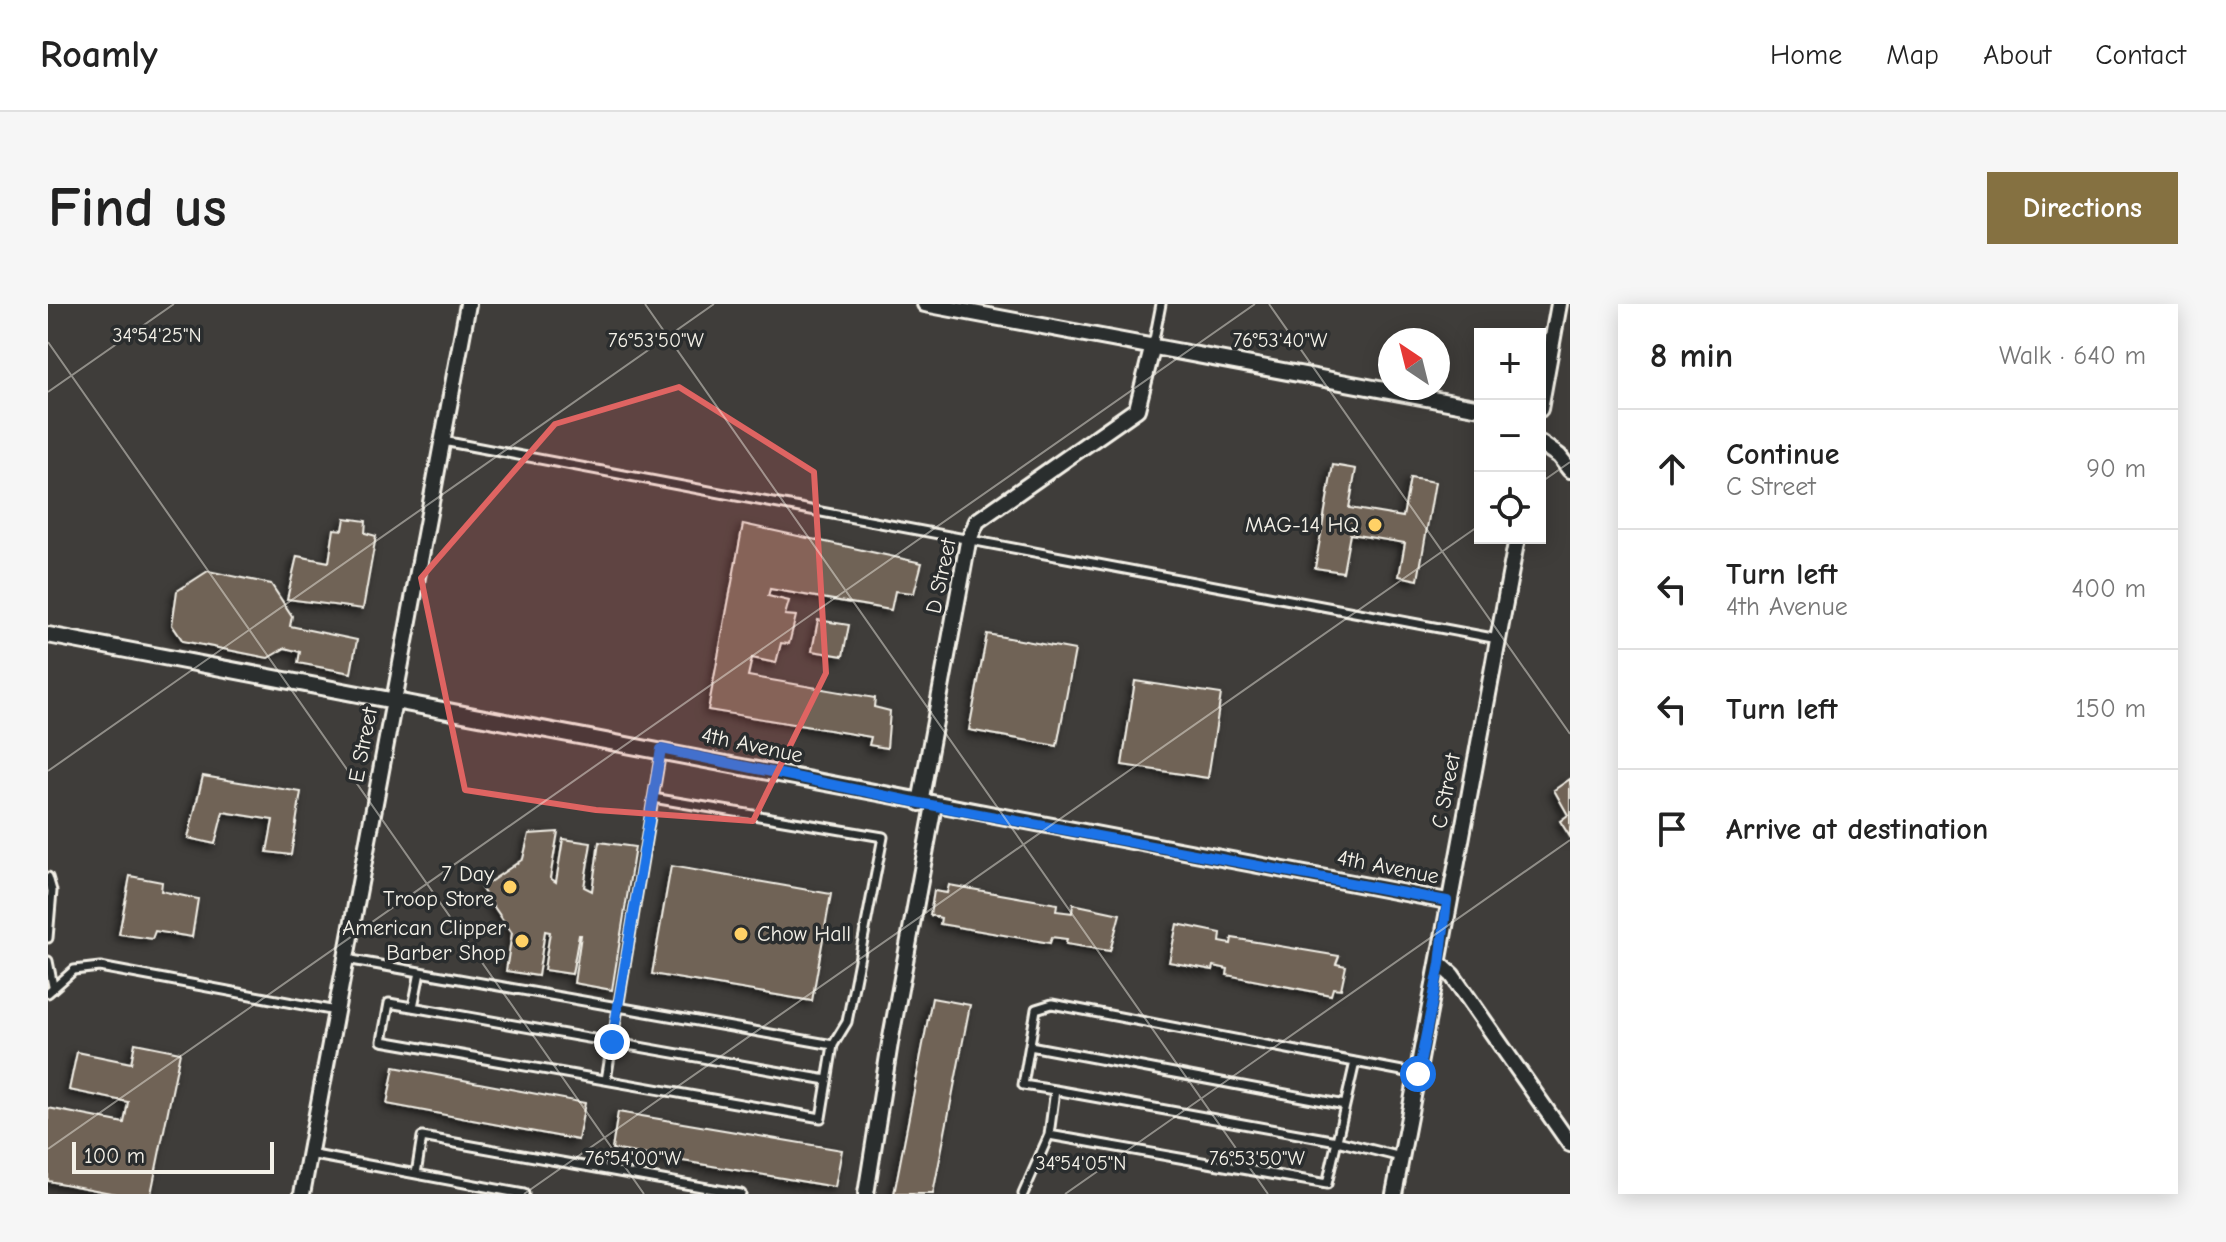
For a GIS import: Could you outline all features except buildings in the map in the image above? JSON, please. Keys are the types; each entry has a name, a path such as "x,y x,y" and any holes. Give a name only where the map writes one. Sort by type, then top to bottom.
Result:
{"street":[{"name":"E Street","path":"302,1194 468,304"},
{"path":"925,304 1474,407"},
{"path":"1542,400 1559,304"},
{"name":"D Street","path":"866,1194 968,542 977,521 1137,409 1153,345"},
{"path":"1546,447 1559,456 1570,470"},
{"name":"C Street","path":"1394,1194 1440,964 1447,901 1516,544"},
{"name":"4th Avenue","path":"48,635 661,749 927,804 1447,901"},
{"path":"1440,964 1452,975 1570,1144"}],"lane":[{"path":"1153,345 1161,304"},
{"path":"443,441 968,542 1498,639"},
{"path":"606,1080 661,749"},
{"path":"653,798 883,837 847,1022 833,1045 821,1118 382,1041 389,1003 827,1080"},
{"path":"48,877 52,891 48,938"},
{"path":"346,959 833,1045"},
{"path":"48,961 50,989"},
{"path":"50,989 74,970 100,967 336,1011"},
{"path":"413,1007 420,972"},
{"path":"1401,1157 1337,1141 1023,1085 1036,1009 1052,1004 1418,1074"},
{"path":"1030,1046 1345,1105"},
{"path":"1049,1135 1327,1184 1355,1062"},
{"path":"1023,1194 1049,1135 1055,1090"},
{"path":"416,1174 422,1137 741,1194"},
{"path":"309,1154 524,1194"}],"highlighted area":[{"path":"679,387 814,472 826,673 753,821 596,810 465,790 421,578 555,424"}],"place":[{"name":"MAG-14 HQ","path":"1375,525"},
{"name":"7 Day Troop Store","path":"510,887"},
{"name":"Chow Hall","path":"741,934"},
{"name":"American Clipper Barber Shop","path":"522,941"}],"route":[{"path":"612,1042 661,749 920,803 1447,901 1440,964 1418,1074"}]}
